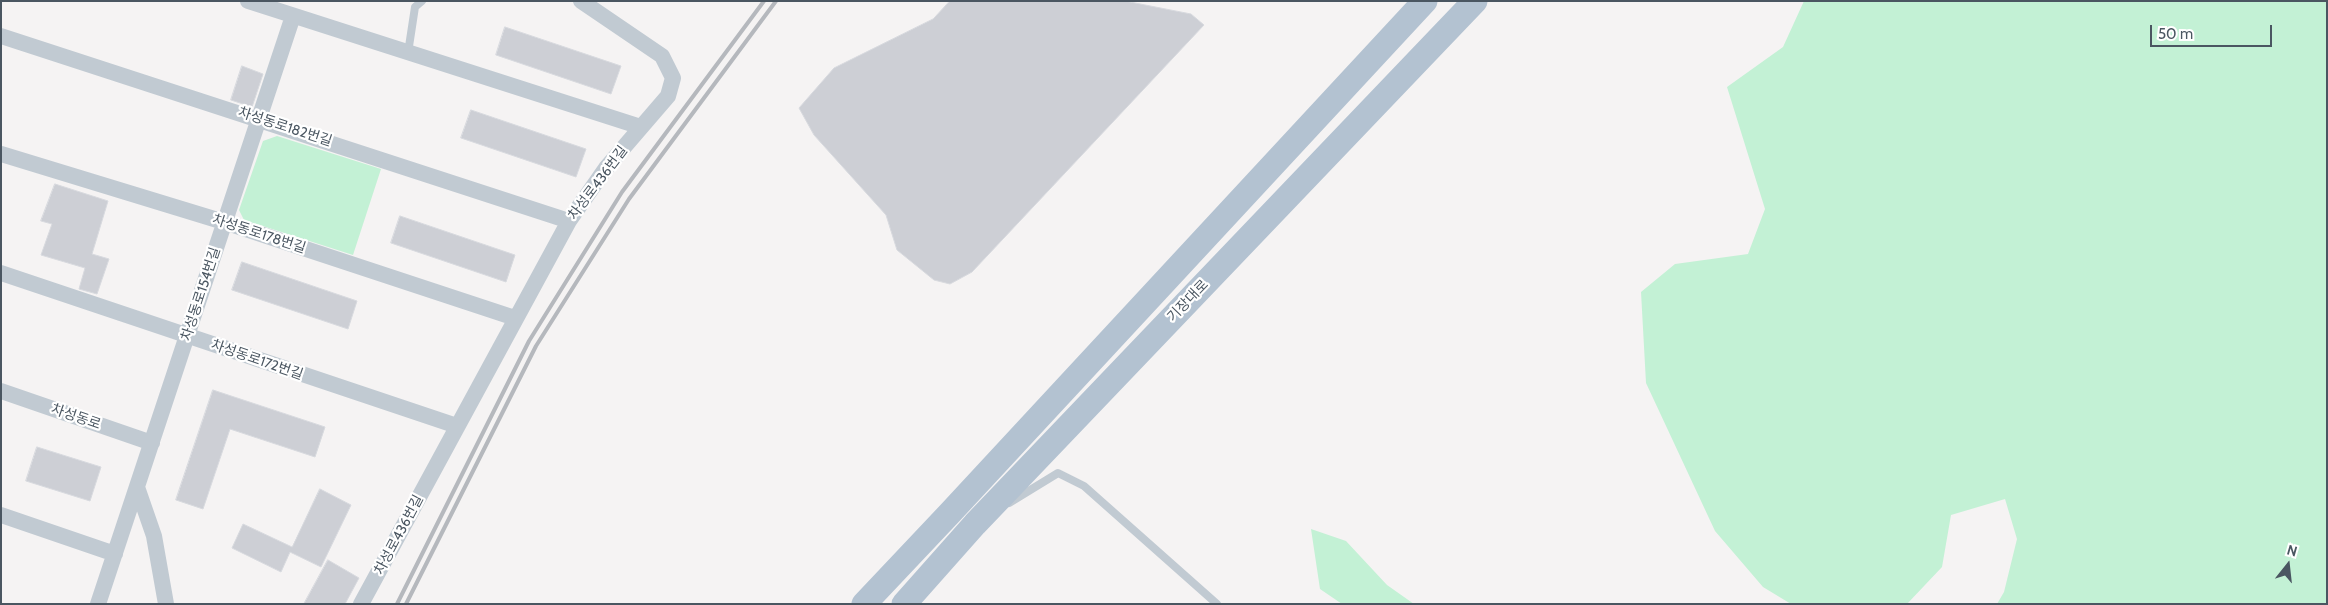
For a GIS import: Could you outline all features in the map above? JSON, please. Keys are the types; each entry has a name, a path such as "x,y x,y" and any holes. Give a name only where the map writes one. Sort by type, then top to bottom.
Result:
{"main road":[{"path":"864,604 1425,1"},
{"name":"기장대로","path":"904,604 975,524 1475,1"}],"street":[{"path":"248,1 641,127"},
{"name":"차성로436번길","path":"361,604 514,318 569,221 606,168 668,96 673,78 662,56 581,1"},
{"name":"차성동로154번길","path":"98,604 293,16"},
{"name":"차성동로182번길","path":"1,36 259,118 569,221"},
{"name":"차성동로178번길","path":"1,154 224,222 514,318"},
{"name":"차성동로172번길","path":"1,273 457,426"},
{"name":"차성동로","path":"1,392 152,443"},
{"path":"137,487 154,536 166,604"},
{"path":"1,515 115,554"}],"lane":[{"path":"408,53 416,7 422,1"},
{"path":"975,524 1058,473 1084,486 1217,604"}],"green space":[{"path":"1804,1 2327,1 2327,604 1997,604 2004,592 2017,539 2005,499 1951,515 1942,567 1907,604 1791,604 1763,587 1715,531 1646,383 1641,292 1675,264 1748,254 1765,209 1727,87 1783,47"},
{"path":"277,136 381,169 353,255 244,220 239,210 263,141"},
{"path":"1311,529 1346,541 1387,585 1414,604 1342,604 1320,589"}],"building":[{"path":"950,1 1125,1 1191,14 1204,25 972,272 950,284 934,280 897,250 886,215 814,135 799,108 834,68 933,19"},
{"path":"505,27 621,66 611,94 496,55"},
{"path":"242,66 263,74 252,107 231,100"},
{"path":"471,110 586,149 576,177 461,138"},
{"path":"55,184 108,201 92,254 109,259 97,294 79,289 85,268 41,255 52,224 41,221"},
{"path":"400,216 515,255 506,282 391,243"},
{"path":"242,262 357,301 348,329 232,290"},
{"path":"213,390 325,427 315,457 230,429 203,509 176,500"},
{"path":"37,447 101,467 90,501 26,481"},
{"path":"320,489 351,505 321,567 290,552 281,572 232,548 243,524 292,547"},
{"path":"328,560 359,578 345,604 304,604"}],"railway":[{"path":"397,604 529,341 622,192 764,1"},
{"path":"406,604 536,346 629,199 776,1"}]}
